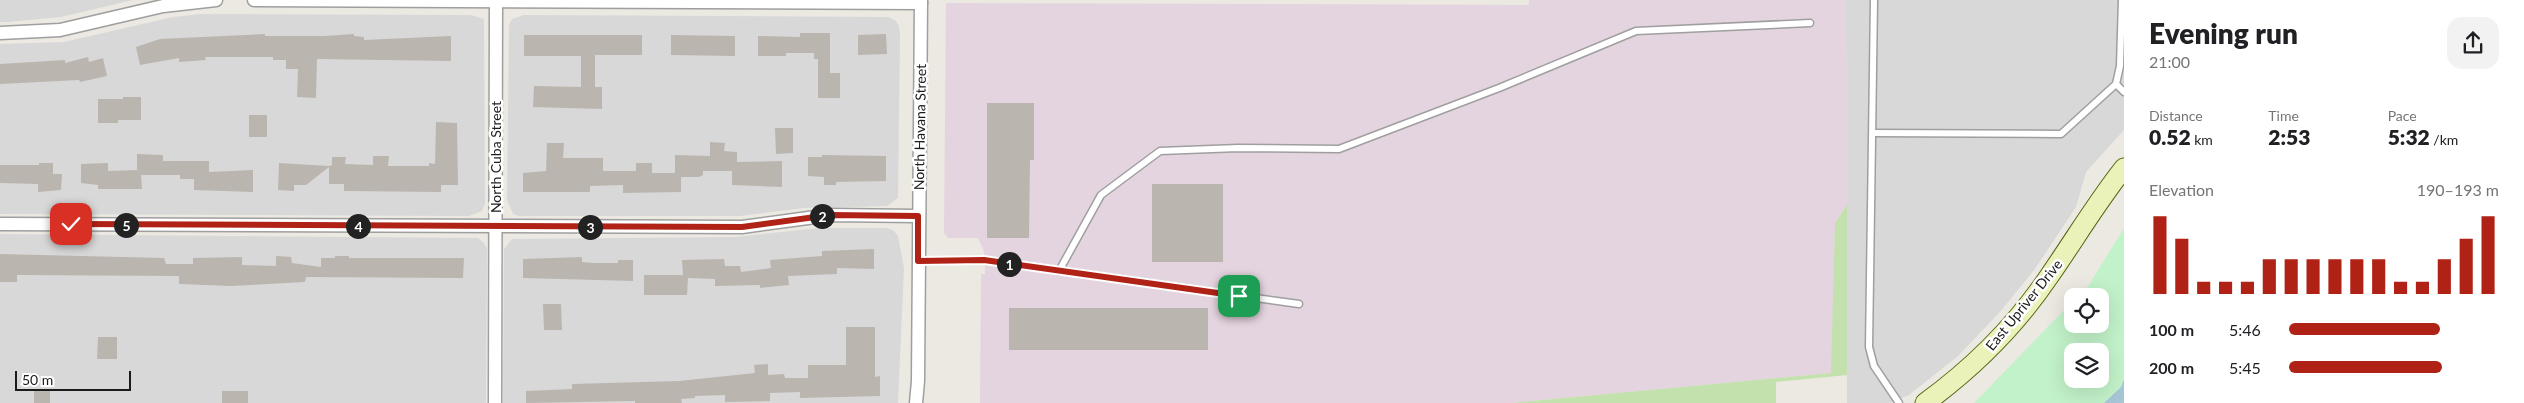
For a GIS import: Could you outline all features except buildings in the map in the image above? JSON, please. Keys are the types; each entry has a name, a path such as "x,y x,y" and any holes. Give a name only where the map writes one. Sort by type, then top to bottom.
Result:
{"street":[{"path":"0,33 60,30 163,6 216,0"},
{"path":"254,0 921,2"},
{"name":"North Cuba Street","path":"495,403 496,2"},
{"name":"North Havana Street","path":"916,403 918,381 921,2"},
{"name":"East Upriver Drive","path":"1925,403 1985,354 2049,277 2107,190 2124,168"},
{"path":"0,224 742,227 830,215 918,216"}],"lane":[{"path":"1874,0 1868,347 1874,366 1899,403"},
{"path":"1873,133 2061,134 2116,84 2120,66 2122,0"},
{"path":"1059,271 1102,195 1160,151 1238,148 1339,149 1499,88 1636,30 1810,22"},
{"path":"2116,84 2124,92"},
{"path":"918,261 984,260 1299,304"}],"shaded area":[{"path":"0,0 133,0 61,17 0,22"},
{"path":"1529,0 1846,0 1847,205 1835,223 1832,373 1510,403 980,403 981,274 985,274 984,251 978,238 948,238 944,233 946,3 1529,5"},
{"path":"1846,0 2124,0 2124,130 2086,172 2076,207 2035,269 1999,313 1958,356 1909,395 1890,403 1847,403"},
{"path":"201,14 471,15 484,19 485,203 482,211 469,216 0,214 0,44 64,42 173,17"},
{"path":"524,15 888,17 895,20 899,26 900,35 898,198 887,206 804,208 740,216 519,216 513,214 507,200 509,25 512,19"},
{"path":"819,228 886,228 893,230 898,236 904,268 898,403 503,403 504,249 512,239 735,237"},
{"path":"0,234 478,238 487,249 486,403 0,403"}],"green space":[{"path":"1847,205 1847,375 1776,382 1776,403 1510,403 1831,373 1835,223"},
{"path":"2124,228 2124,379 2121,387 2104,403 1974,403 2064,310 2064,333 2109,333 2109,288 2086,288"}],"water":[{"path":"2124,379 2124,403 2104,403 2121,387"}],"route":[{"path":"71,224 742,227 830,215 918,216 918,261 984,260 1239,296"}]}
